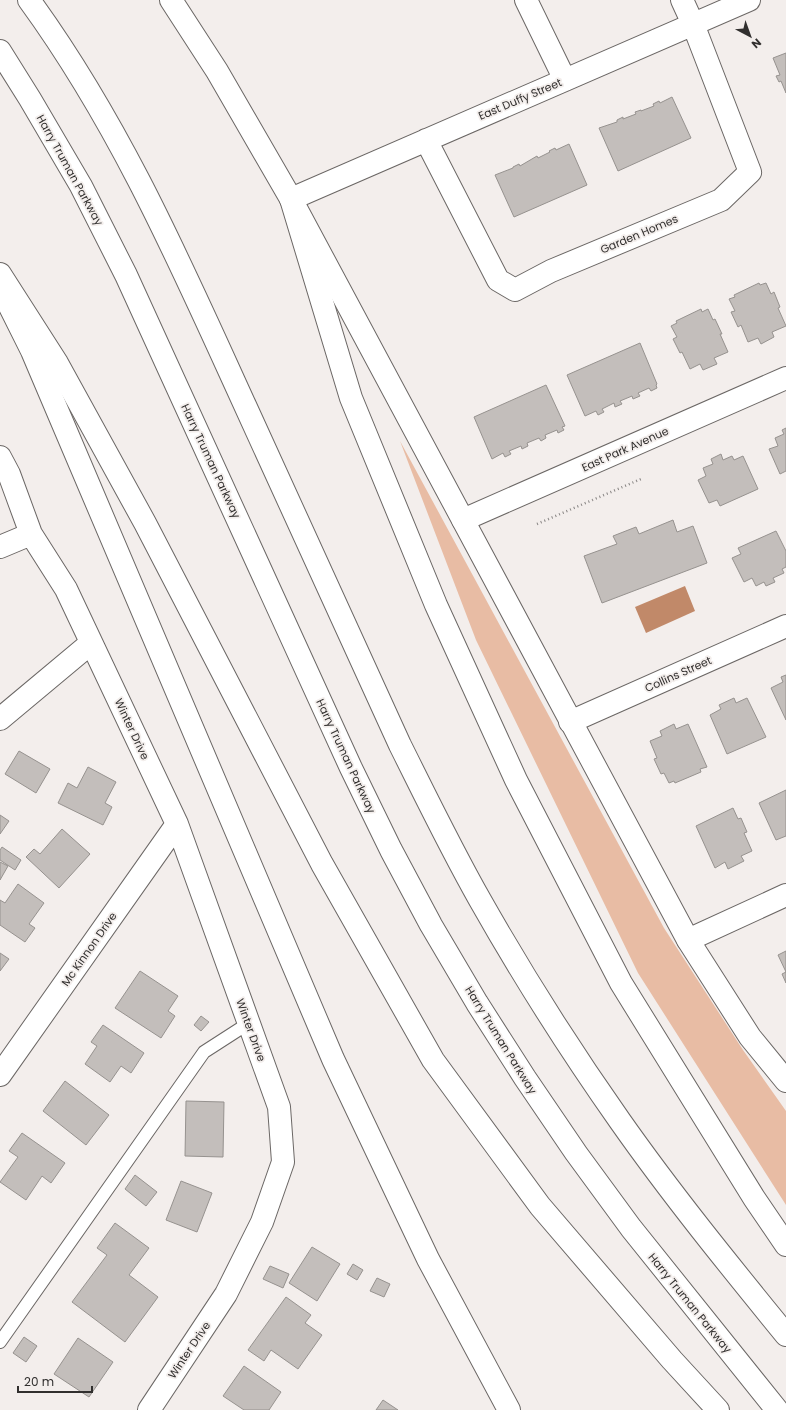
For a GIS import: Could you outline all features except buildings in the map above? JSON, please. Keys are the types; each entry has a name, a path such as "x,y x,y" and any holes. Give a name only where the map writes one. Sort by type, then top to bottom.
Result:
{"main road":[{"path":"29,0 80,76 129,160 175,252 400,745 479,898 527,980 621,1122 674,1195 786,1334"},
{"path":"171,0 217,71 291,199 688,940 750,1037 786,1081"},
{"path":"526,0 565,80"},
{"name":"Garden Homes","path":"426,140 498,280 515,290 550,271 721,200 750,172 693,24 682,0"},
{"name":"East Duffy Street","path":"291,199 749,0"},
{"name":"Harry Truman Parkway","path":"0,51 81,186 126,275 351,768 391,850 431,925 481,1009 576,1154 631,1228 777,1410"},
{"path":"291,199 351,398 436,605 516,780 621,983 754,1198 786,1246"},
{"path":"0,274 57,363 145,523 322,864 433,1060 540,1206 672,1360 718,1410"},
{"path":"0,287 32,351 334,1059 428,1259 509,1410"},
{"name":"East Park Avenue","path":"463,520 786,378"},
{"name":"Winter Drive","path":"0,457 9,474 31,534 66,589 177,824 279,1106 283,1162 262,1222 226,1294 149,1410"},
{"path":"0,548 31,534"},
{"name":"Collins Street","path":"570,722 786,626"},
{"path":"0,719 92,643"},
{"name":"Mc Kinnon Drive","path":"0,1074 177,824"},
{"path":"688,940 786,895"}],"lane":[{"path":"0,1342 204,1052 249,1023"}],"path":[{"path":"537,524 641,479"}],"shaded area":[{"path":"400,441 664,928 743,1050 786,1111 786,1205 638,973 476,640"},
{"path":"685,586 695,611 646,633 635,607"}]}
